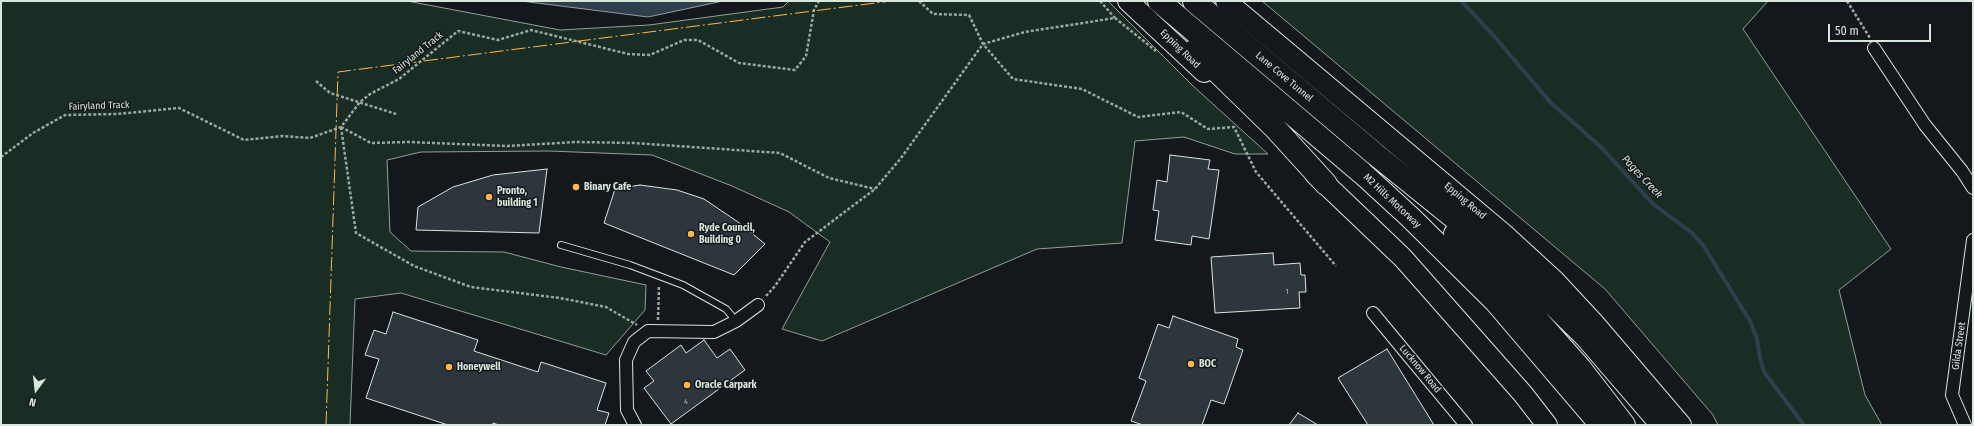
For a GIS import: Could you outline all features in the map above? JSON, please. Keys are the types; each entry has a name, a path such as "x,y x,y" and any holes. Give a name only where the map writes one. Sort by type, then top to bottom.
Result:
{"highway":[{"path":"1150,1 1189,44 1275,128 1326,184"},
{"name":"M2 Hills Motorway","path":"1159,1 1362,173 1410,217 1496,302 1601,425"},
{"name":"Lane Cove Tunnel","path":"1194,1 1374,154"},
{"path":"1374,154 1489,246 1530,282 1587,338 1662,425"},
{"name":"M2 Hills Motorway","path":"1374,154 1494,273 1533,315 1580,368 1624,425"}],"main road":[{"name":"Epping Road","path":"1128,1 1326,184 1403,258 1523,394 1547,425"},
{"name":"Epping Road","path":"1226,1 1506,236 1554,280 1593,322 1681,425"}],"street":[{"path":"1874,48 1925,125 1962,171 1973,188"},
{"name":"Gilda Street","path":"1965,425 1952,395 1973,240"},
{"path":"635,425 627,410 626,360 634,342 648,331 714,332 736,321 758,305"},
{"name":"Lucknow Road","path":"1373,313 1466,425"}],"lane":[{"path":"560,245 630,265 683,285 722,306 736,321"}],"path":[{"name":"Fairyland Track","path":"1,157 33,133 65,114 117,114 179,108 244,140 283,136 310,138 341,127 360,102 370,94 399,79 458,31 498,40 531,30 628,54 650,55 684,40 698,40 739,63 795,70 806,56 814,10 819,1"},
{"path":"919,1 933,14 969,15 983,44 1013,79 1082,89 1138,117 1181,112 1208,129 1234,127 1256,172 1336,266"},
{"path":"1100,1 1115,18 1160,55"},
{"path":"1847,1 1867,32 1874,48"},
{"path":"758,305 775,286 805,242 875,189 901,158 983,44 1025,32 1115,18"},
{"path":"316,81 330,93 396,114"},
{"path":"341,127 371,142 507,146 576,142 634,143 780,153 829,178 875,189"},
{"path":"341,127 356,233 414,266 471,287 560,298 606,307 648,331"},
{"path":"658,320 659,285 661,277"}],"green space":[{"path":"1,1 407,1 560,30 649,25 783,7 789,1 1108,1 1192,85 1268,154 1235,154 1184,137 1135,141 1122,243 1037,249 822,341 782,329 830,242 789,212 732,186 652,155 549,151 421,152 387,160 390,232 411,251 504,252 561,267 646,285 645,310 606,355 401,293 355,299 350,425 1,425"},
{"path":"1262,1 1768,1 1743,29 1891,249 1839,290 1865,395 1882,425 1718,425 1713,415 1605,289"}],"water":[{"path":"521,1 723,1 648,17"}],"building":[{"path":"1170,155 1210,160 1208,169 1219,170 1209,239 1192,236 1191,245 1155,240 1159,211 1153,210 1157,180 1167,182"},
{"name":"Pronto, building 1","path":"547,169 539,233 416,230 418,207 453,187 493,175"},
{"name":"Ryde Council, Building 0","path":"640,185 677,190 704,199 738,222 765,244 734,275 604,223 615,189"},
{"path":"1273,253 1274,265 1300,263 1301,275 1305,275 1306,292 1299,292 1300,308 1215,313 1211,257"},
{"name":"Honeywell","path":"393,312 478,340 474,351 538,372 541,362 606,383 597,410 609,413 605,425 499,425 493,423 493,425 448,425 366,398 379,359 365,355 374,330 386,334"},
{"name":"BOC","path":"1173,316 1238,339 1236,347 1243,350 1224,404 1211,400 1202,425 1143,425 1131,421 1146,381 1139,378 1158,324 1169,328"},
{"name":"Oracle Carpark","path":"704,340 717,358 730,349 745,370 671,424 644,388 654,381 646,371 681,345 686,353"},
{"path":"1387,349 1434,425 1368,425 1338,378"},
{"path":"1298,413 1318,425 1289,425"}],"waterway":[{"name":"Pages Creek","path":"1461,1 1494,36 1550,102 1601,147 1653,204 1692,233 1703,245 1750,321 1757,339 1764,372 1804,425"}],"power":[{"path":"326,425 338,72 891,1"}],"place":[{"name":"Binary Cafe","path":"576,187"},
{"name":"Pronto, building 1","path":"489,197"},
{"name":"Ryde Council, Building 0","path":"691,234"},
{"name":"BOC","path":"1191,364"},
{"name":"Honeywell","path":"449,367"},
{"name":"Oracle Carpark","path":"687,385"}]}
